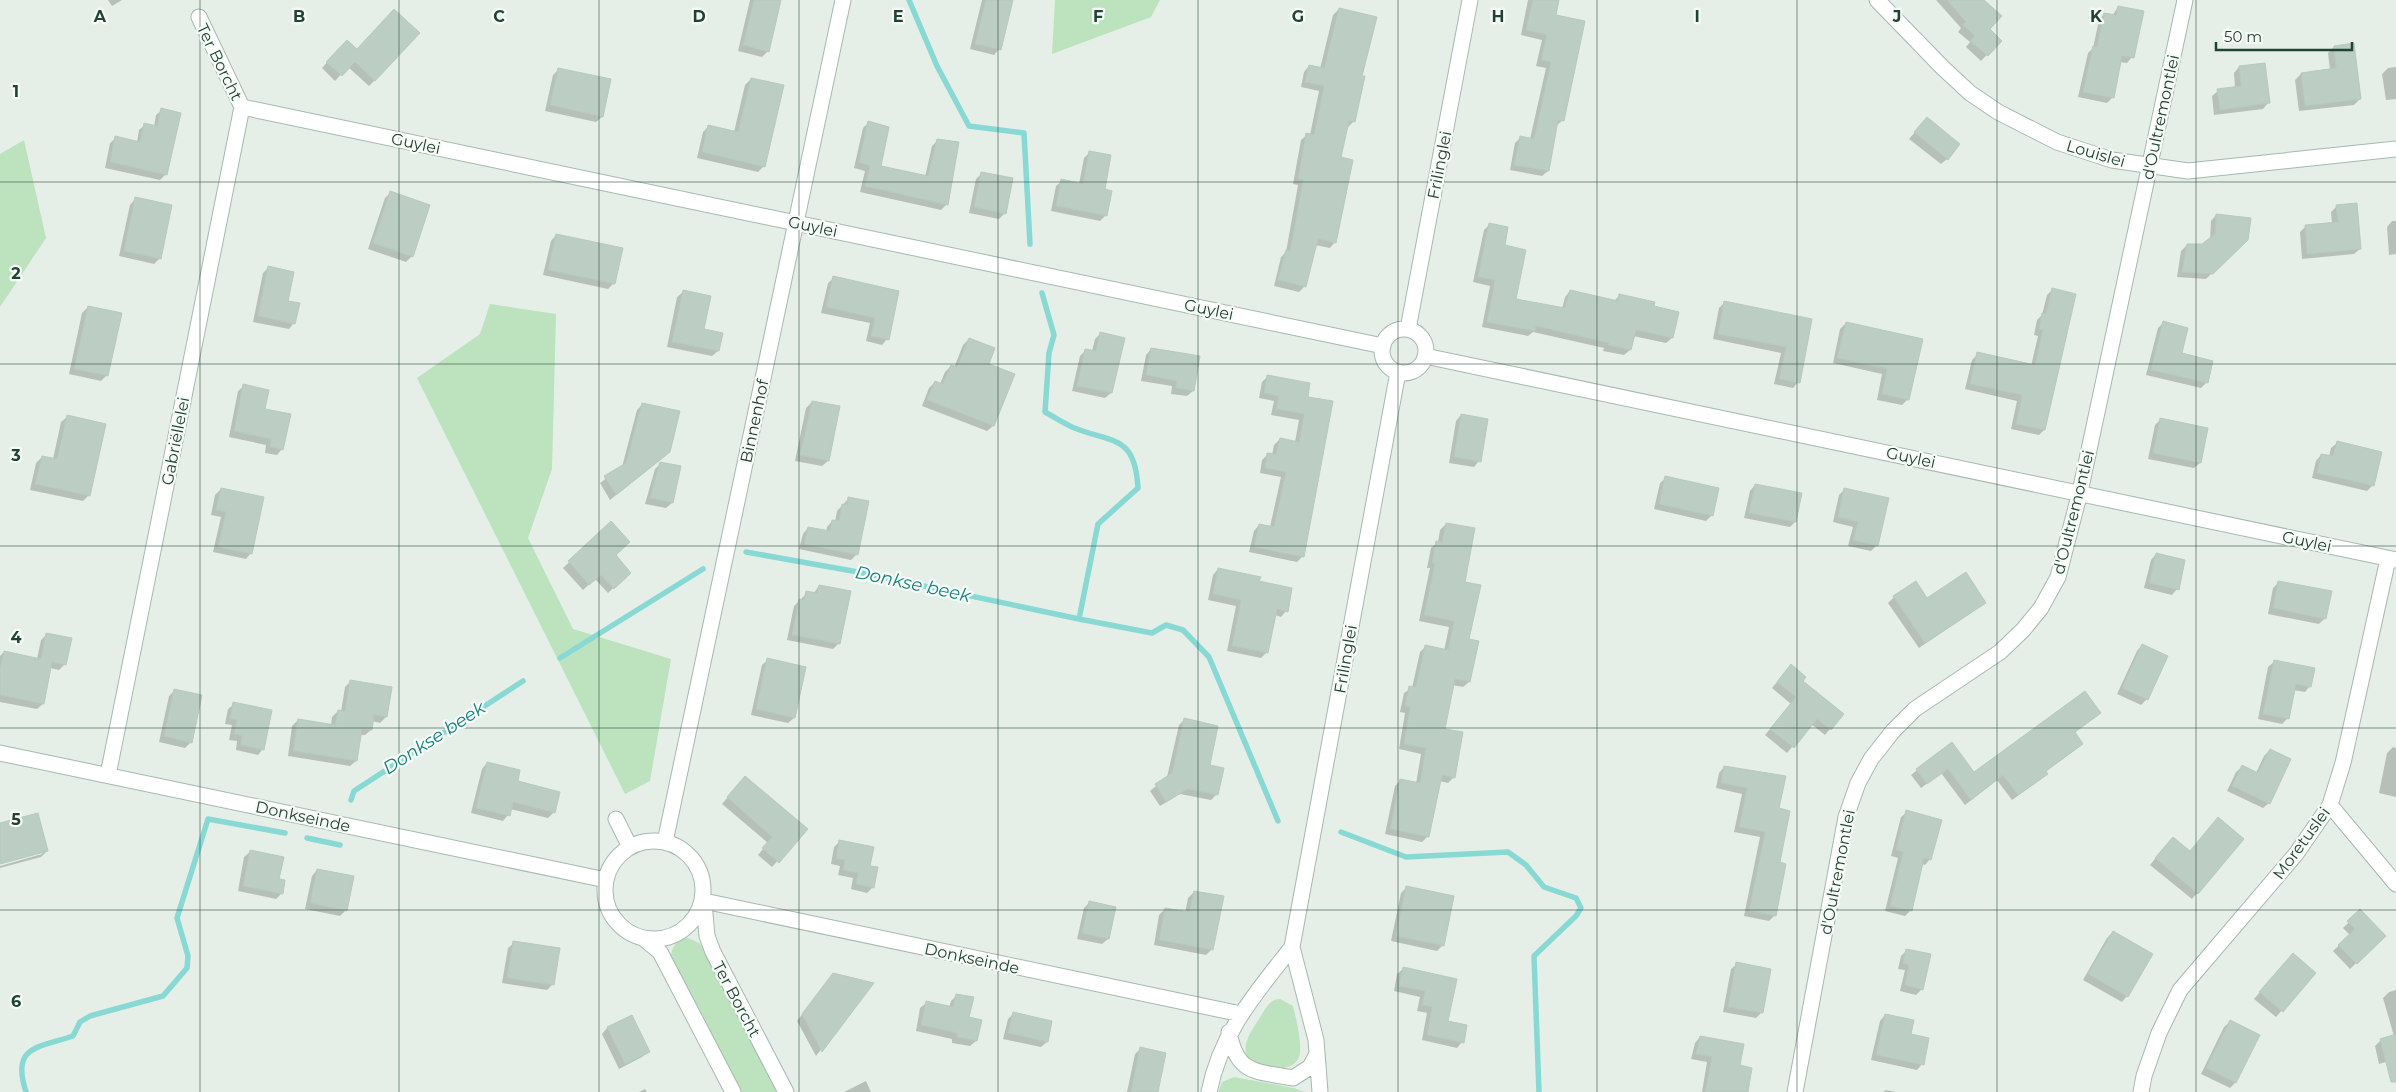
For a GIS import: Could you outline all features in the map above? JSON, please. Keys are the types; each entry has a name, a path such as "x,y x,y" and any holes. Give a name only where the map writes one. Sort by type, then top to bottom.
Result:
{"street":[{"name":"Binnenhof","path":"665,842 843,0"},
{"name":"Frilinglei","path":"1408,329 1470,0"},
{"name":"Louislei","path":"1877,0 1943,68 1970,92 1998,112 2057,142 2112,160 2149,167 2188,171 2396,149"},
{"name":"d'Oultremontlei","path":"1795,1092 1846,817 1858,783 1871,759 1887,738 1915,709 2000,652 2023,630 2041,608 2058,577 2080,492 2185,0"},
{"name":"Ter Borcht","path":"198,17 242,107"},
{"name":"Guylei","path":"242,107 1383,346"},
{"name":"Gabriëllelei","path":"108,775 242,107"},
{"path":"1408,329 1420,335 1424,342 1426,356 1419,367 1413,371 1398,372 1385,361 1383,346 1388,336 1394,332 1408,329"},
{"name":"Guylei","path":"1426,356 2392,559"},
{"name":"Frilinglei","path":"1320,1092 1316,1040 1292,947 1398,372"},
{"name":"Moretuslei","path":"2141,1092 2144,1076 2159,1034 2180,990 2296,854 2330,805 2344,763 2392,559"},
{"name":"Donkseinde","path":"0,753 606,880"},
{"path":"2330,805 2396,884"},
{"path":"616,819 630,847"},
{"path":"642,937 661,940 680,931 698,914 704,901 704,891 698,869 684,852 665,842 652,841 630,847 619,855 606,880 606,902 612,915 625,928 642,937 660,952 733,1092"},
{"name":"Ter Borcht","path":"704,901 707,936 713,952 786,1092"},
{"name":"Donkseinde","path":"704,901 1241,1014"},
{"name":"Frilinglei","path":"1209,1092 1219,1054 1230,1032 1241,1014 1292,947"},
{"path":"1230,1032 1232,1048 1238,1060 1251,1070 1293,1078 1310,1067 1317,1054"}],"green space":[{"path":"1055,0 1160,0 1151,17 1052,54"},
{"path":"24,140 46,238 0,307 0,154"},
{"path":"490,304 556,314 552,469 528,538 573,629 671,659 650,781 625,794 417,378 480,334"},
{"path":"688,938 699,943 703,948 777,1092 741,1092 671,956 676,944"},
{"path":"1276,999 1280,999 1293,1006 1299,1033 1300,1054 1294,1064 1287,1067 1270,1068 1249,1059 1245,1049 1251,1031 1268,1006"},
{"path":"1234,1077 1294,1088 1304,1092 1218,1092 1222,1082"}],"building":[{"path":"754,0 781,0 769,52 743,45"},
{"path":"986,0 1013,0 1001,50 975,44"},
{"path":"1533,0 1559,0 1556,15 1585,21 1564,121 1558,120 1549,171 1514,165 1520,136 1534,139 1551,62 1541,60 1547,35 1526,30"},
{"path":"1947,0 1984,0 2002,16 1990,29 2002,41 1988,56 1970,41 1975,36 1963,25 1966,22"},
{"path":"2118,6 2144,11 2134,58 2122,56 2114,98 2083,92 2093,46 2097,47 2104,13 2116,15"},
{"path":"1339,8 1377,17 1362,76 1365,76 1355,122 1349,121 1341,157 1353,160 1336,243 1318,239 1306,287 1278,280 1286,250 1290,251 1303,180 1298,179 1306,133 1314,135 1324,86 1305,82 1309,65 1324,68"},
{"path":"394,9 420,33 375,81 355,62 342,76 326,62 347,40 357,49"},
{"path":"2354,43 2361,99 2305,106 2301,73 2336,68 2334,46"},
{"path":"2265,63 2270,103 2220,110 2217,89 2241,86 2239,66"},
{"path":"558,68 611,79 603,117 550,105"},
{"path":"751,78 784,85 765,167 702,152 708,125 738,132"},
{"path":"161,108 181,113 167,175 110,162 115,136 140,142 144,123 157,126"},
{"path":"1927,117 1960,144 1948,160 1914,132"},
{"path":"868,121 889,127 881,166 928,176 937,139 959,142 948,205 865,186 870,166 859,162"},
{"path":"1089,151 1111,155 1105,189 1112,191 1107,216 1056,206 1061,179 1083,184"},
{"path":"981,172 1013,178 1006,214 974,207"},
{"path":"390,191 430,205 413,257 373,243"},
{"path":"135,197 172,205 161,259 124,251"},
{"path":"2357,203 2361,249 2307,254 2305,225 2338,222 2336,205"},
{"path":"2216,214 2251,218 2248,240 2213,274 2182,272 2187,244 2202,244 2215,234"},
{"path":"1489,223 1508,227 1505,245 1526,250 1516,299 1565,308 1570,290 1618,301 1619,294 1655,302 1654,306 1679,312 1673,338 1636,330 1631,350 1536,326 1535,331 1487,322 1495,280 1478,277"},
{"path":"556,234 623,248 615,284 548,270"},
{"path":"268,266 294,272 288,301 300,303 295,324 258,316"},
{"path":"833,276 899,291 889,340 871,336 875,318 826,307"},
{"path":"2052,288 2076,294 2045,430 2016,424 2022,395 1970,384 1977,352 2035,365 2043,330 2039,329 2042,313 2046,314"},
{"path":"683,290 711,296 704,329 723,333 719,351 672,342"},
{"path":"1724,301 1812,319 1800,383 1779,379 1786,347 1718,334"},
{"path":"88,306 122,313 108,376 74,369"},
{"path":"2163,321 2188,328 2182,353 2213,361 2208,383 2151,370"},
{"path":"1846,322 1923,339 1909,400 1882,394 1887,369 1837,358"},
{"path":"1100,332 1125,338 1112,393 1077,386 1085,349 1096,351"},
{"path":"969,338 995,348 989,364 1015,374 994,426 927,400 935,381 943,384 951,365 957,367"},
{"path":"1151,348 1200,356 1194,391 1176,388 1177,381 1146,375"},
{"path":"1267,375 1310,383 1308,397 1333,401 1304,557 1254,547 1259,524 1274,527 1286,472 1265,468 1267,453 1276,454 1280,438 1299,442 1304,414 1276,409 1279,396 1264,393"},
{"path":"243,384 269,390 265,409 291,414 283,450 270,447 271,439 234,431"},
{"path":"812,401 840,406 829,461 800,455"},
{"path":"642,403 680,411 670,452 616,495 604,476 626,463"},
{"path":"1461,414 1488,419 1481,462 1454,457"},
{"path":"67,415 106,424 90,496 35,484 42,456 57,459"},
{"path":"2160,418 2208,428 2201,463 2153,453"},
{"path":"2337,441 2382,452 2374,486 2317,473 2321,454 2333,456"},
{"path":"660,462 681,466 673,503 650,498"},
{"path":"1665,476 1719,488 1713,516 1659,504"},
{"path":"1755,484 1802,493 1796,522 1749,513"},
{"path":"221,488 264,497 252,554 218,547 226,512 216,510"},
{"path":"1844,488 1889,498 1878,546 1853,540 1858,522 1838,517"},
{"path":"848,497 869,501 858,555 804,544 808,527 830,531 832,520 839,521 842,504 847,505"},
{"path":"611,521 630,542 616,555 631,573 614,589 601,575 589,585 568,561"},
{"path":"1446,523 1475,528 1465,582 1481,585 1469,639 1479,641 1470,682 1455,679 1445,729 1463,732 1455,778 1442,775 1429,837 1390,829 1400,779 1420,783 1426,748 1404,744 1410,707 1405,706 1409,686 1416,687 1425,645 1448,650 1454,621 1424,615 1435,563 1432,563 1436,541 1442,542"},
{"path":"2156,553 2185,560 2179,590 2149,583"},
{"path":"1218,568 1261,577 1259,581 1292,588 1288,612 1277,609 1268,653 1232,646 1241,600 1213,594"},
{"path":"1966,572 1986,603 1925,643 1893,596 1916,581 1927,598"},
{"path":"2278,581 2332,591 2326,619 2273,608"},
{"path":"819,585 851,591 840,644 792,635 799,599 804,600 806,591 817,593"},
{"path":"46,633 72,638 66,665 52,662 44,704 0,695 0,669 4,651 41,659"},
{"path":"2142,644 2168,656 2148,700 2122,688"},
{"path":"767,658 806,667 795,718 756,709"},
{"path":"2274,660 2315,668 2311,687 2296,684 2289,719 2263,714"},
{"path":"1791,664 1806,677 1803,681 1844,714 1831,730 1817,719 1794,748 1770,729 1796,697 1777,682"},
{"path":"350,680 392,687 387,717 374,715 372,730 362,729 357,761 293,751 298,719 335,725 338,710 345,711"},
{"path":"174,689 202,695 192,743 164,736"},
{"path":"2085,691 2101,713 2075,732 2083,744 2046,771 2048,774 2018,795 2003,775 1971,800 1948,769 1927,784 1916,769 1952,742 1974,772"},
{"path":"233,702 272,710 264,750 241,745 242,736 234,734 237,720 230,719"},
{"path":"1184,718 1218,726 1210,765 1224,768 1218,795 1187,789 1166,802 1155,784 1172,773"},
{"path":"2270,749 2291,759 2270,804 2232,786 2242,765 2258,773"},
{"path":"487,762 520,770 518,781 560,792 555,813 513,802 510,816 476,808"},
{"path":"1724,766 1786,776 1779,808 1790,811 1780,862 1786,864 1776,916 1749,911 1765,832 1739,827 1747,788 1721,783"},
{"path":"745,776 808,829 779,863 762,848 772,837 727,797"},
{"path":"1906,810 1942,820 1931,860 1924,858 1912,911 1890,906 1903,852 1896,850"},
{"path":"38,813 48,851 0,864 0,823"},
{"path":"2218,817 2244,839 2198,894 2155,858 2173,837 2190,851"},
{"path":"839,840 874,847 870,866 878,867 874,888 856,884 858,873 843,870 845,860 836,859"},
{"path":"250,850 284,857 279,879 285,880 283,894 243,886"},
{"path":"317,869 354,876 347,911 310,903"},
{"path":"1406,886 1454,896 1444,946 1396,936"},
{"path":"1194,891 1224,896 1213,950 1159,940 1165,908 1189,912"},
{"path":"1089,901 1116,907 1109,939 1082,933"},
{"path":"2360,909 2386,936 2357,964 2338,945 2355,929 2347,921"},
{"path":"2113,931 2153,954 2128,997 2088,974"},
{"path":"513,941 560,948 554,985 507,978"},
{"path":"1906,949 1931,954 1923,990 1905,985 1909,965 1903,963"},
{"path":"2293,953 2316,973 2283,1012 2259,992"},
{"path":"1736,962 1771,969 1763,1013 1728,1007"},
{"path":"1403,967 1457,979 1448,1021 1467,1025 1464,1043 1427,1035 1432,1007 1422,1005 1425,991 1399,986"},
{"path":"833,973 874,983 822,1052 802,1014"},
{"path":"956,994 974,997 969,1017 982,1020 977,1041 957,1037 957,1033 921,1025 926,1001 953,1007"},
{"path":"1013,1012 1052,1021 1048,1042 1008,1033"},
{"path":"1885,1014 1914,1020 1911,1034 1929,1038 1924,1065 1876,1055"},
{"path":"632,1015 650,1052 625,1064 607,1027"},
{"path":"2230,1020 2260,1035 2236,1083 2206,1068"},
{"path":"2396,1034 2396,1082 2391,1082 2380,1039"},
{"path":"1700,1036 1744,1044 1740,1065 1752,1068 1748,1092 1705,1092 1712,1057 1696,1054"},
{"path":"1140,1047 1166,1053 1158,1092 1131,1092"}],"waterway":[{"path":"909,0 937,66 969,126 1024,133 1030,244"},
{"path":"1042,293 1054,335 1049,353 1045,412 1072,427 1110,440 1127,449 1136,471 1138,488 1098,524 1079,619 1152,633 1166,625 1183,630 1209,657 1278,821"},
{"name":"Donkse beek","path":"746,552 858,572 1079,619"},
{"name":"Donkse beek","path":"560,658 703,569"},
{"name":"Donkse beek","path":"351,800 354,791 523,681"},
{"name":"Donkse beek","path":"26,1092 22,1077 22,1066 25,1057 30,1051 73,1036 80,1022 90,1016 163,996 187,968 188,956 177,918 208,819 285,833"},
{"path":"1341,832 1406,857 1508,852 1526,865 1544,887 1576,898 1581,908 1576,916 1534,956 1539,1092"},
{"name":"Donkse beek","path":"307,838 340,845"}]}
